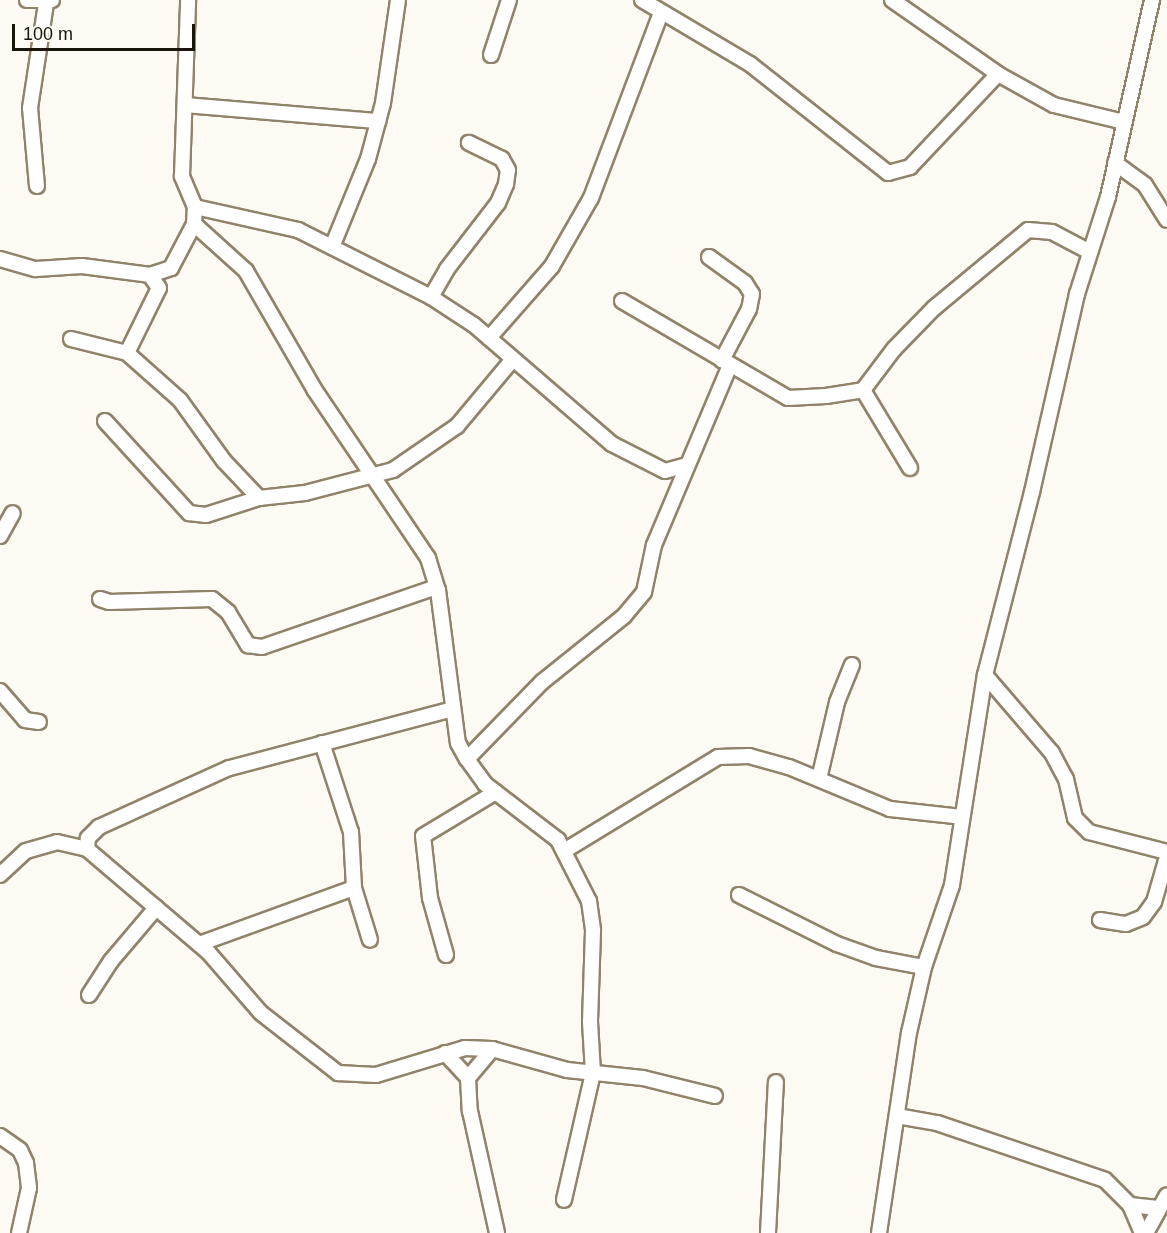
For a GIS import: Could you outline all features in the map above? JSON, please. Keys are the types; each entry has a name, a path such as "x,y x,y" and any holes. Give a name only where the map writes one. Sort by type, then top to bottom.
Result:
{"street":[{"path":"27,0 49,2 30,108 37,186"},
{"path":"0,259 36,269 82,266 150,275 171,268 194,224 195,207 182,176 188,0"},
{"path":"332,247 368,159 378,121 398,0"},
{"path":"491,55 509,0"},
{"path":"642,0 750,64 888,173 910,168 998,75"},
{"path":"892,0 998,75 1054,105 1124,122"},
{"path":"879,1233 924,967 952,885 985,675 1090,252 1115,163 1152,0"},
{"path":"489,338 552,266 585,208 613,146 661,13"},
{"path":"186,105 378,121"},
{"path":"431,297 447,269 498,203 506,184 508,170 502,159 469,143"},
{"path":"1115,163 1146,185 1167,220"},
{"path":"195,207 298,230 431,297 489,338 612,444 665,471 684,466"},
{"path":"194,224 246,271 314,389 428,558 436,587 458,743 467,759 496,792 558,840 589,901 593,931 590,1022 593,1073 564,1200"},
{"path":"622,301 788,398 863,390 894,349 934,308 1028,230 1052,232 1090,252"},
{"path":"467,759 542,682 624,616 644,592 654,545 749,309 752,294 745,283 709,257"},
{"path":"127,353 159,288 150,275"},
{"path":"70,339 127,353 180,400 224,461 259,498"},
{"path":"105,420 189,513 206,514 259,498 305,493 372,476 416,458 456,426 513,359"},
{"path":"863,390 910,468"},
{"path":"0,536 13,513"},
{"path":"100,599 212,599 228,612 248,645 262,647 436,587"},
{"path":"819,779 837,702 852,665"},
{"path":"985,675 1052,753 1066,779 1075,818 1089,832 1167,852"},
{"path":"0,691 25,720 39,722"},
{"path":"87,849 87,838 99,827 143,804 195,786 229,768 453,709"},
{"path":"322,743 351,832 354,888 370,940"},
{"path":"564,851 718,757 749,756 819,779 890,809 962,817"},
{"path":"446,955 430,898 423,836 496,792"},
{"path":"0,875 26,851 57,842 87,849 199,944 261,1013 338,1073 376,1075 465,1048 492,1049 593,1073 643,1077 715,1096"},
{"path":"1100,920 1126,924 1143,917 1154,902 1167,857"},
{"path":"199,944 354,888"},
{"path":"739,895 837,944 876,958 924,967"},
{"path":"89,995 111,961 156,908"},
{"path":"468,1077 492,1049"},
{"path":"445,1053 468,1077 472,1120 497,1233"},
{"path":"768,1233 776,1082"},
{"path":"897,1116 937,1124 1084,1171 1105,1180 1130,1205 1142,1233"},
{"path":"0,1136 20,1150 26,1163 29,1188 20,1233"},
{"path":"1146,1233 1167,1195"},
{"path":"1130,1205 1158,1208"}]}
